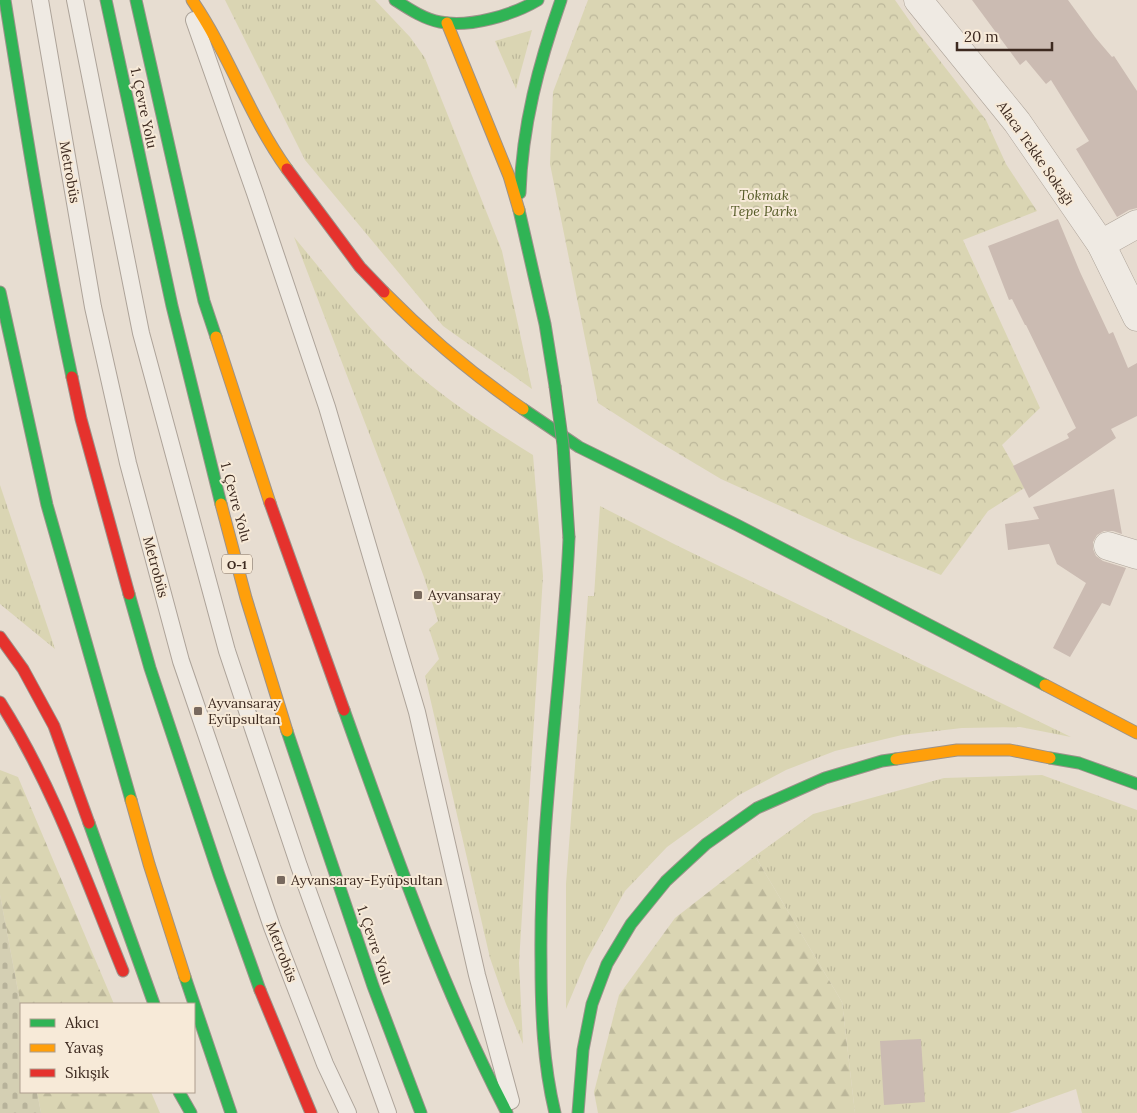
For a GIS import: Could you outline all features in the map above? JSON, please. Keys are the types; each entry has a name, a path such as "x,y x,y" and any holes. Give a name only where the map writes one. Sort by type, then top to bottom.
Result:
{"main road":[{"path":"5,0 34,189 55,300 81,419 150,668 219,875 265,1004 311,1113"},
{"name":"1. Çevre Yolu","path":"106,0 172,306 204,440 246,598 301,775 373,986 421,1113"},
{"path":"136,0 204,301 268,497 402,872 434,954 484,1068 507,1113"},
{"path":"191,0 207,22 249,107 273,149 308,198 360,267 410,319 452,357 503,395 579,447 737,525 1137,733"},
{"path":"395,0 426,17 447,23 475,21 512,12 538,0"},
{"path":"520,215 520,169 528,108 538,69 561,0"},
{"path":"437,8 447,23 488,122 520,215 545,324 563,445 569,538 568,586 540,895 543,1048 555,1113"},
{"path":"0,292 50,514 149,864 193,1003"},
{"path":"0,637 12,651 33,684 54,726 154,1003"},
{"path":"0,702 24,742 49,790 126,978"},
{"path":"578,1113 583,1050 592,1004 607,964 631,924 666,881 706,844 757,808 825,778 882,761 957,750 1010,750 1079,763 1137,784"},
{"path":"195,1008 231,1113"},
{"path":"180,1093 191,1113"},
{"path":"185,1093 191,1113"}],"street":[{"name":"Alaca Tekke Sokağı","path":"918,0 1017,122 1100,244 1137,317"},
{"path":"1100,244 1137,224"},
{"path":"1108,546 1137,555"}],"lane":[{"name":"Metrobüs","path":"40,0 93,307 128,463 181,661 272,927 325,1064 348,1113"},
{"path":"74,0 141,333 227,651 299,866 388,1113"},
{"path":"191,0 198,31 327,407 417,712 477,975 514,1113"}],"green space":[{"path":"225,0 375,0 410,37 425,58 502,251 532,389 443,326 305,160"},
{"name":"Tokmak Tepe Parkı","path":"588,0 895,0 986,120 1006,164 1037,211 963,240 1040,408 1002,445 1026,487 988,511 941,575 853,539 721,479 598,403 550,164 553,92"},
{"path":"532,30 516,89 495,41"},
{"path":"294,237 367,325 399,358 458,406 533,455 543,576 519,963 523,1044 506,1004 490,958 425,676 439,659 429,629 438,621 424,577"},
{"path":"0,485 55,649 0,604"},
{"path":"600,506 676,545 1071,737 1020,727 962,728 902,735 835,751 786,770 739,795 667,847 625,891 586,961 566,1009 566,884 588,596 594,596"},
{"path":"0,770 18,777 114,1003 20,1003 0,895"},
{"path":"1042,775 1137,810 1137,1113 1082,1113 1076,1089 1009,1113 855,1113 842,1002 755,856 813,814 944,778"},
{"path":"755,856 842,1002 855,1113 598,1113 594,1092 619,995 675,918"},
{"path":"0,895 20,1003 20,1093 37,1093 41,1113 0,1113"},
{"path":"37,1093 151,1093 160,1113 41,1113"}],"building":[{"path":"972,0 1068,0 1095,37 1112,57 1114,56 1137,91 1137,208 1117,217 1076,149 1089,141 1051,80 1046,84 1026,60 1020,65"},
{"path":"1058,219 1109,334 1113,332 1128,368 1137,363 1137,416 1111,429 1116,438 1029,498 1013,466 1069,438 1067,434 1076,428 1026,325 1012,299 1009,300 988,246"},
{"path":"1114,489 1122,534 1104,531 1097,535 1093,542 1093,549 1096,556 1103,561 1126,568 1110,606 1102,603 1070,657 1053,648 1086,583 1057,564 1049,544 1008,550 1005,524 1039,519 1033,507"},
{"path":"921,1039 925,1102 884,1105 880,1041"}],"traffic: fast":[{"path":"5,0 44,236 72,377"},
{"path":"106,0 172,306 221,504"},
{"path":"136,0 204,301 216,337"},
{"path":"395,0 428,19 452,23 477,22 490,19 516,11 538,0"},
{"path":"520,193 524,143 533,95 561,0"},
{"path":"519,210 545,324 555,386"},
{"path":"0,292 47,505 131,800"},
{"path":"555,386 563,445 569,538"},
{"path":"523,409 579,447 737,525 1045,685"},
{"path":"555,1113 548,1075 542,1019 541,909 547,803 562,644 569,538"},
{"path":"129,594 150,668 219,875 260,990"},
{"path":"344,710 399,864 439,965 460,1015 507,1113"},
{"path":"287,731 373,986 421,1113"},
{"path":"1050,758 1079,763 1137,784"},
{"path":"578,1113 583,1050 592,1004 607,964 631,924 666,881 706,844 757,808 825,778 882,761 896,759"},
{"path":"89,823 154,1003"},
{"path":"185,977 194,1003"},
{"path":"195,1007 231,1113"},
{"path":"180,1093 191,1113"}],"traffic: slow":[{"path":"192,0 217,42 261,128 287,169"},
{"path":"447,23 509,176 519,210"},
{"path":"384,292 451,354 523,409"},
{"path":"216,337 270,503"},
{"path":"221,504 246,598 287,731"},
{"path":"1045,685 1137,733"},
{"path":"896,759 957,750 1010,750 1050,758"},
{"path":"131,800 185,977"}],"traffic: jam":[{"path":"287,169 360,267 384,292"},
{"path":"72,377 81,419 129,594"},
{"path":"270,503 344,710"},
{"path":"0,637 23,669 54,726 89,823"},
{"path":"0,702 37,767 53,800 123,971"},
{"path":"260,990 311,1113"}],"place":[{"name":"Ayvansaray","path":"418,595"},
{"name":"Ayvansaray Eyüpsultan","path":"198,711"},
{"name":"Ayvansaray-Eyüpsultan","path":"281,880"}]}
